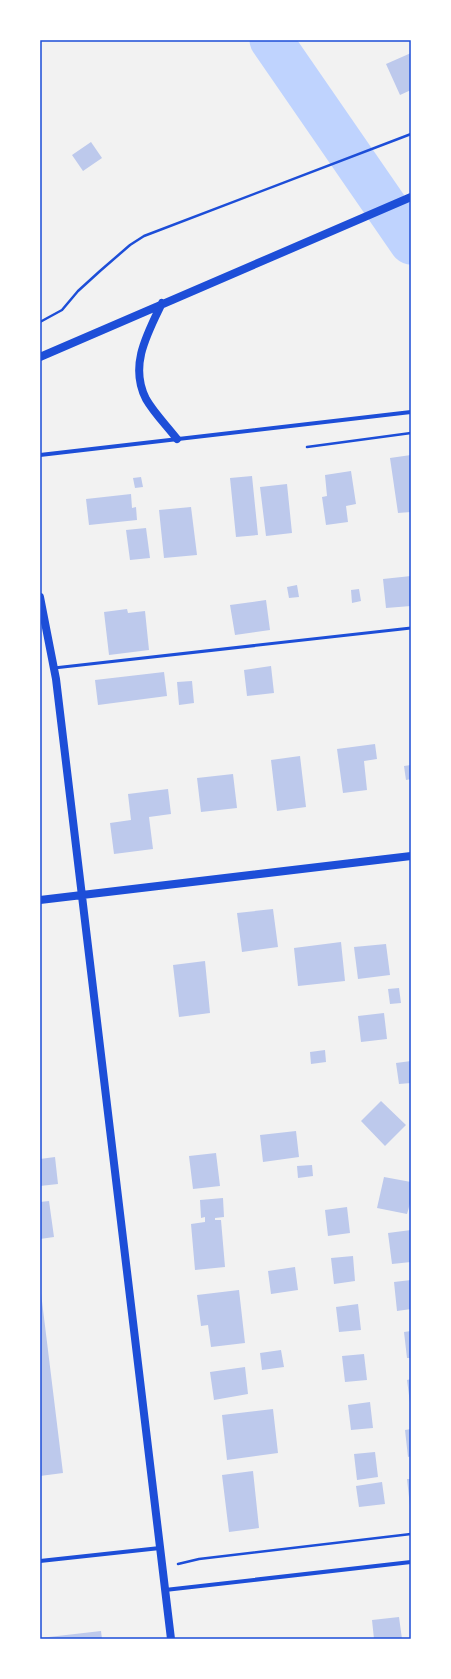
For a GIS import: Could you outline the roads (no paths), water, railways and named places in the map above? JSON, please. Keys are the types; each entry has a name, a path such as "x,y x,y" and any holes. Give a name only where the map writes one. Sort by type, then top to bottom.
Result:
{"main road":[{"path":"40,357 411,197"},
{"path":"162,304 146,336 138,371 140,382 147,400 177,439"},
{"path":"40,597 54,668 171,1639"},
{"path":"40,900 411,856"}],"street":[{"path":"40,455 411,412"},
{"path":"40,1562 160,1548"},
{"path":"165,1590 411,1562"}],"lane":[{"path":"54,668 411,628"}],"waterway":[{"path":"271,40 411,243"}]}
